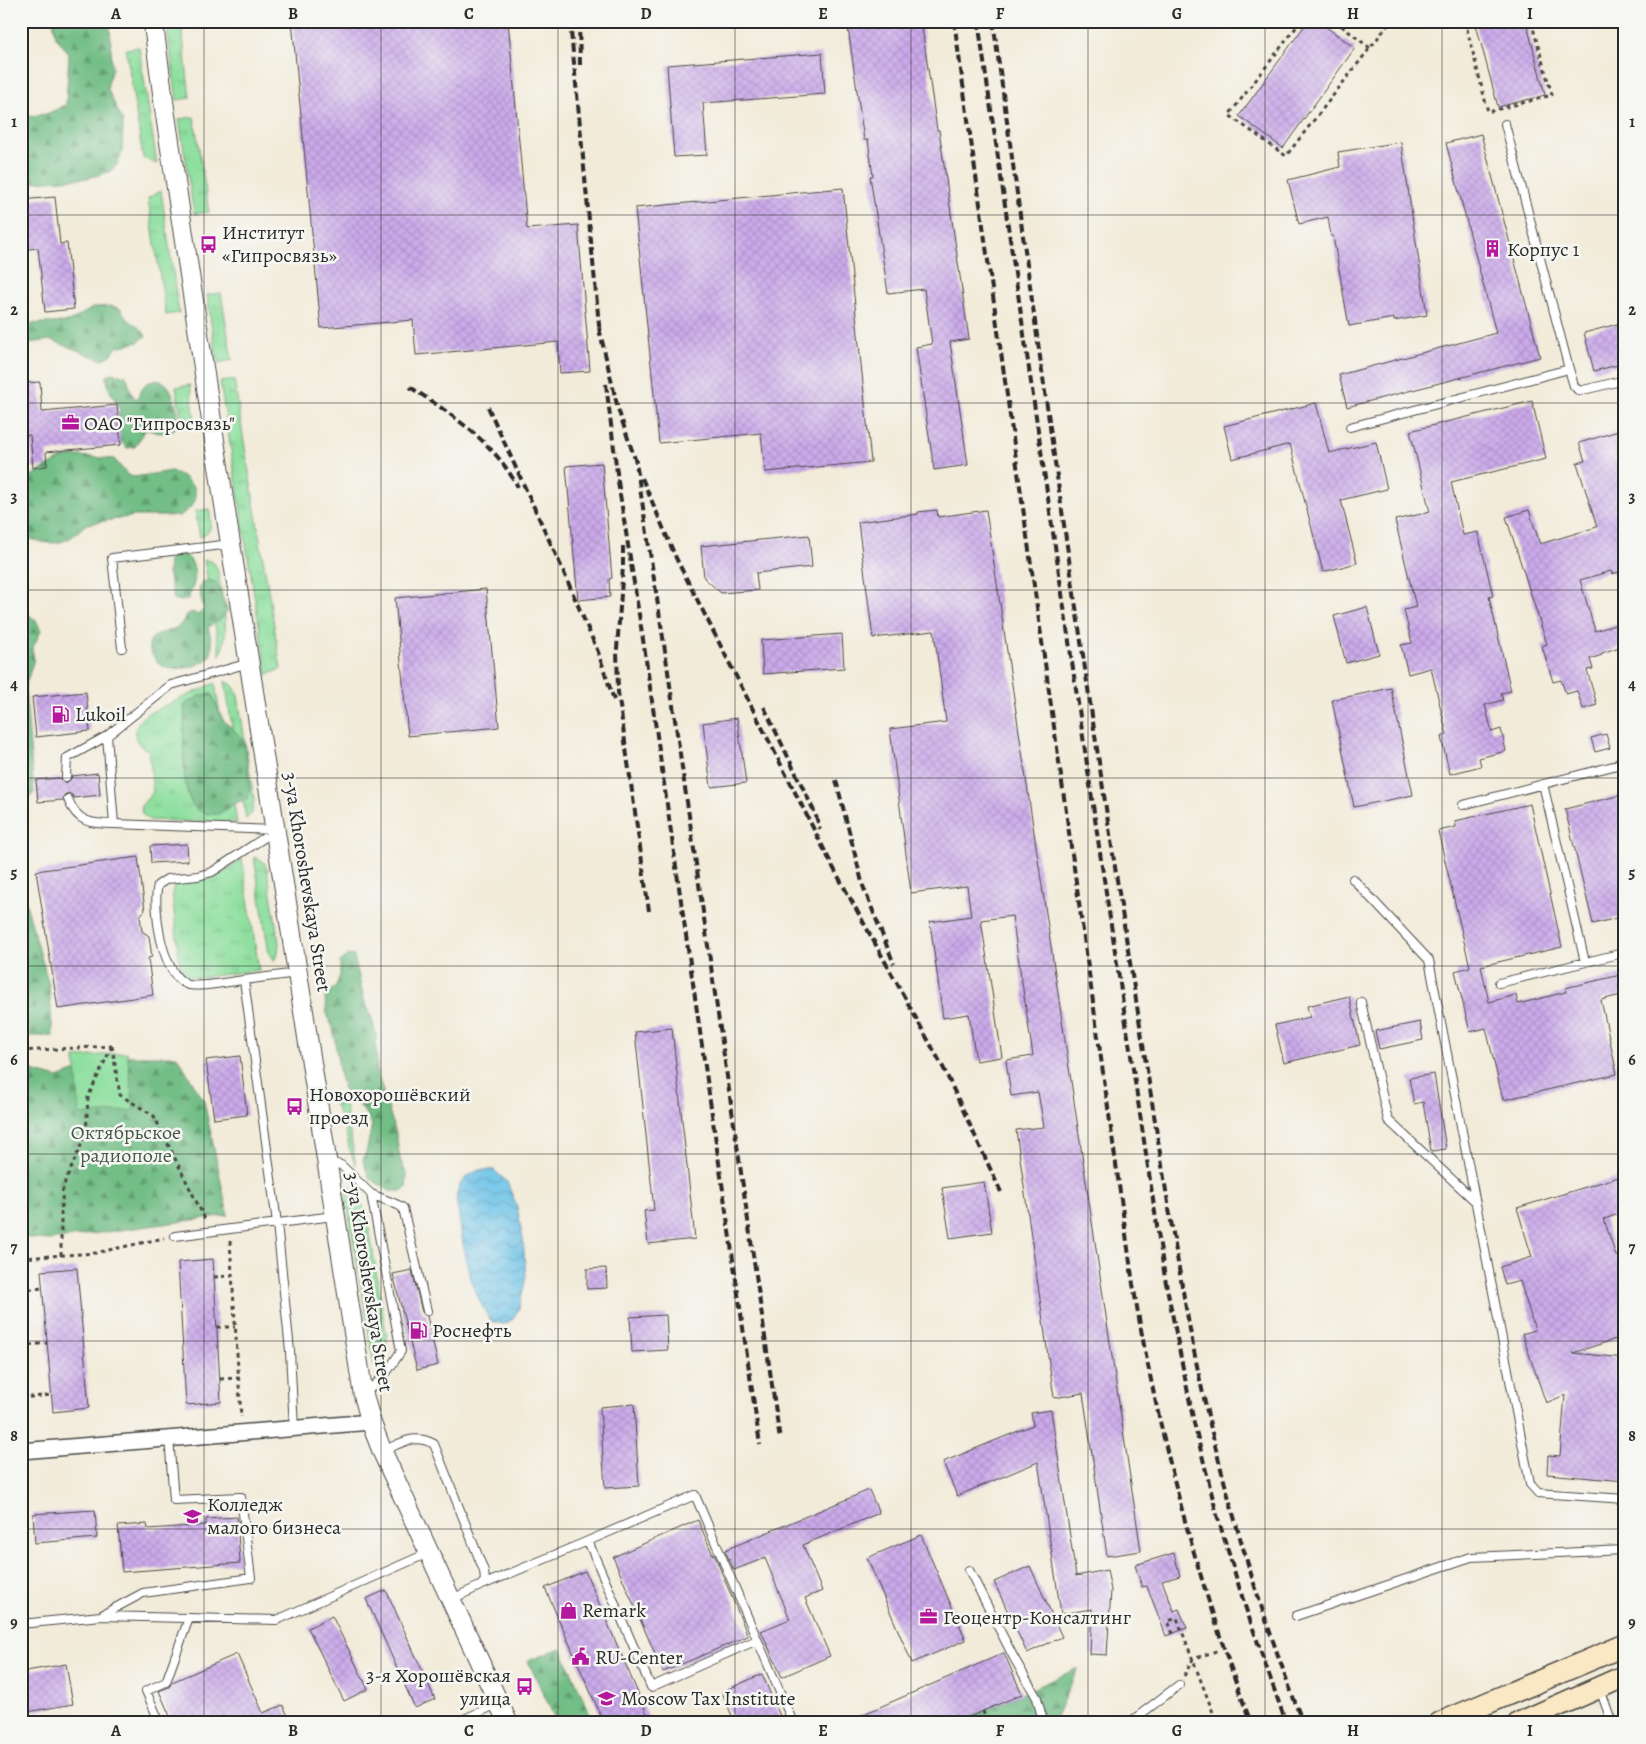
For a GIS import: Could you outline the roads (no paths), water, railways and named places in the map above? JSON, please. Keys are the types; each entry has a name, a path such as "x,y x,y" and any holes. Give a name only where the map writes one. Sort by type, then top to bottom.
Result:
{"main road":[{"path":"1440,1723 1625,1645"},
{"path":"1519,1723 1543,1718 1600,1687 1625,1676"}],"street":[{"name":"3-ya Khoroshevskaya Street","path":"153,21 166,121 249,663 364,1393 371,1422 382,1451 508,1723"},
{"path":"21,1451 371,1422"}],"lane":[{"path":"1505,124 1574,386 1579,391 1625,380"},
{"path":"1350,427 1569,369"},
{"path":"122,648 112,558 231,544"},
{"path":"66,777 67,758 107,736 171,685 249,663"},
{"path":"107,736 114,824"},
{"path":"1463,805 1617,765 1625,754"},
{"path":"1543,784 1585,962"},
{"path":"68,799 82,819 91,824 276,830"},
{"path":"276,830 212,872 198,876 168,879 158,885 155,895 162,950 167,962 178,978 186,984 197,986 299,973"},
{"path":"1353,879 1429,960 1530,1484 1538,1493 1625,1499"},
{"path":"1499,982 1619,954"},
{"path":"244,980 277,1223 290,1351 294,1429"},
{"path":"1362,1002 1388,1120 1474,1200"},
{"path":"328,1162 341,1165 371,1194 402,1208 427,1312"},
{"path":"364,1393 375,1387 383,1378 401,1351 371,1194"},
{"path":"175,1236 335,1216"},
{"path":"102,1616 143,1593 251,1578 241,1497 174,1500 169,1438"},
{"path":"382,1451 412,1439 424,1439 434,1444 484,1571 485,1581 480,1586"},
{"path":"452,1599 695,1495 791,1718"},
{"path":"588,1541 651,1687 757,1640"},
{"path":"1296,1616 1471,1557 1625,1550"},
{"path":"21,1624 102,1616 277,1620 430,1552"},
{"path":"969,1570 1014,1658 1037,1698 1044,1722 1041,1723"},
{"path":"160,1723 146,1692 166,1682 189,1618"},
{"path":"1129,1723 1178,1685"},
{"path":"1600,1687 1612,1723"},
{"path":"456,1723 500,1703"}],"water":[{"path":"479,1170 494,1170 507,1182 517,1207 523,1240 526,1277 519,1308 513,1319 505,1324 492,1322 484,1310 473,1285 463,1244 456,1196 462,1182"}],"railway":[{"path":"570,21 600,335"},
{"path":"579,21 580,65"},
{"path":"954,21 1133,1284 1154,1396 1181,1506 1213,1616 1251,1723"},
{"path":"978,21 1100,853 1165,1278 1194,1423 1217,1515 1245,1606 1286,1723"},
{"path":"993,21 1095,732 1177,1259 1195,1356 1228,1495 1270,1633 1303,1723"},
{"path":"599,328 618,409 636,462 780,1440"},
{"path":"606,384 619,489"},
{"path":"410,387 470,430 492,450 518,487"},
{"path":"488,407 598,652 614,700"},
{"path":"642,478 676,558 833,867 944,1069 1001,1192"},
{"path":"618,482 644,646 760,1445"},
{"path":"623,546 617,649 618,692 649,911"},
{"path":"764,707 815,813 820,829"},
{"path":"836,780 863,886 894,964"}],"place":[{"name":"Институт «Гипросвязь»","path":"208,244"},
{"name":"Корпус 1","path":"1493,249"},
{"name":"ОАО \"Гипросвязь\"","path":"70,423"},
{"name":"Lukoil","path":"61,714"},
{"name":"Новохорошёвский проезд","path":"295,1106"},
{"name":"Роснефть","path":"418,1330"},
{"name":"Колледж малого бизнеса","path":"193,1516"},
{"name":"Remark","path":"568,1610"},
{"name":"Геоцентр-Консалтинг","path":"929,1617"},
{"name":"RU-Center","path":"581,1657"},
{"name":"3-я Хорошёвская улица","path":"525,1687"},
{"name":"Moscow Tax Institute","path":"607,1698"}],"park label":[{"name":"Октябрьское радиополе","path":"126,1144"}]}
